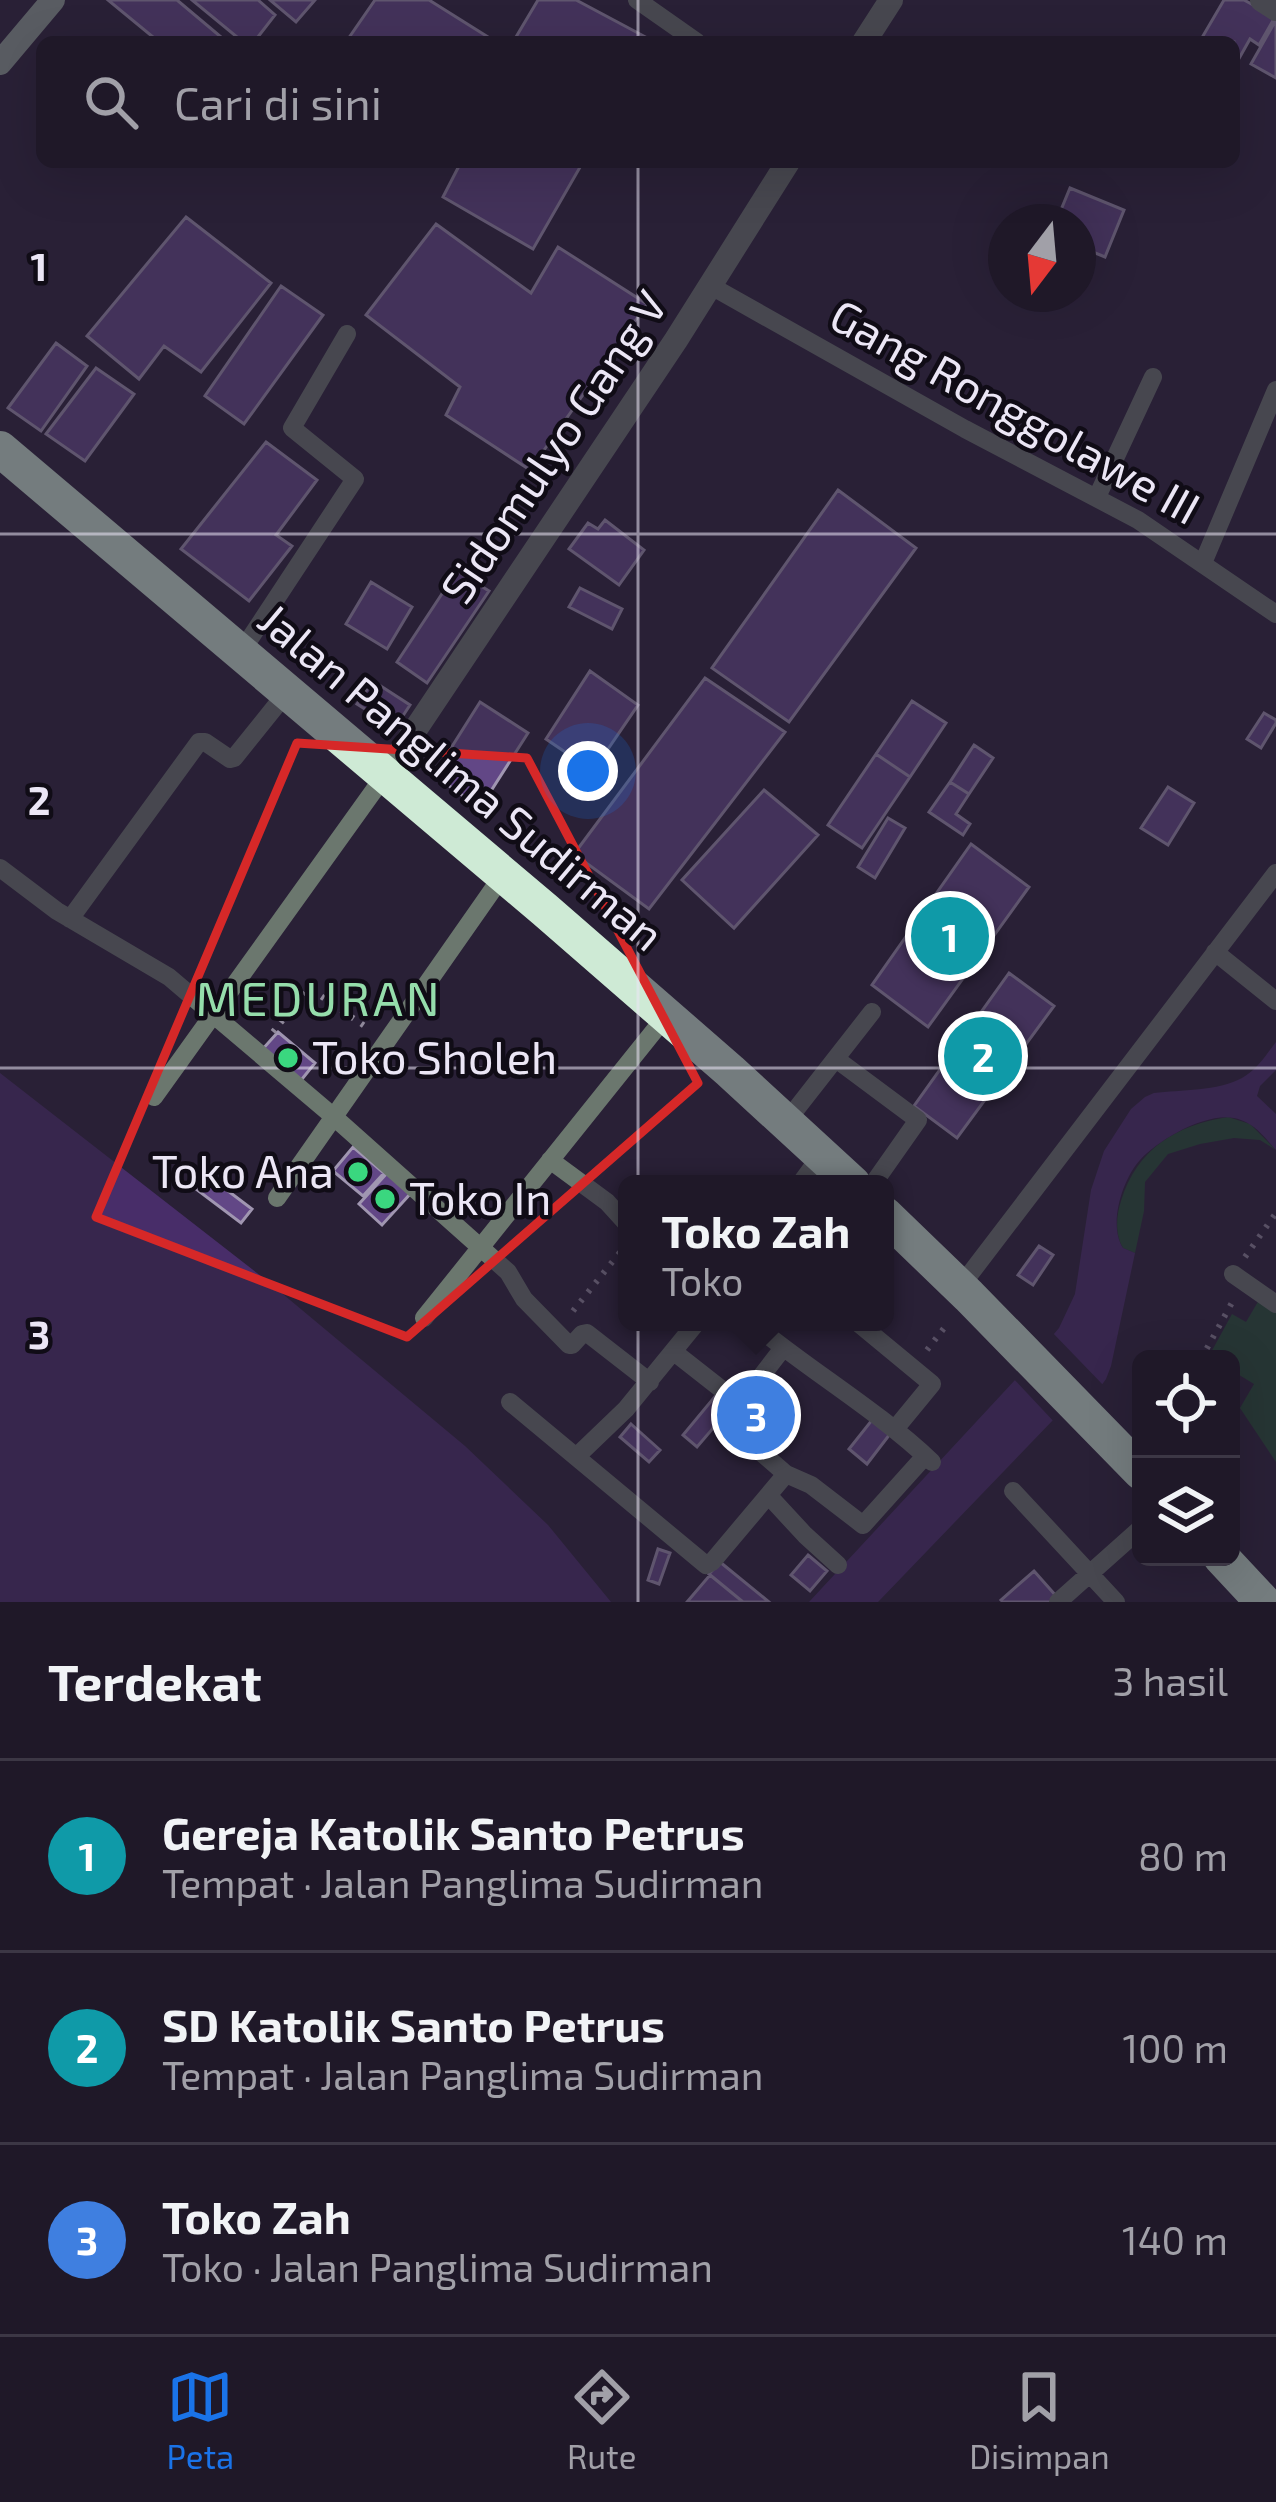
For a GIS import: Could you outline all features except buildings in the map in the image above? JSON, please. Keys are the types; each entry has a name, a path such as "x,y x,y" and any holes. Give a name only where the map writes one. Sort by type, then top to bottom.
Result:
{"highway":[{"name":"Jalan Panglima Sudirman","path":"0,449 503,875 844,1175"},
{"path":"894,1224 1132,1463"},
{"path":"1229,1566 1263,1602"}],"main road":[{"path":"0,63 53,0"}],"street":[{"path":"868,36 891,0"},
{"path":"1262,0 1276,9"},
{"name":"Sidomulyo Gang V","path":"385,775 711,286 784,168"}],"lane":[{"path":"637,0 689,36"},
{"name":"Gang Ronggolawe III","path":"711,286 1159,532 1276,614"},
{"path":"241,652 355,479 292,428 347,334"},
{"path":"1097,497 1153,377"},
{"path":"1203,563 1276,389"},
{"path":"70,919 196,746 203,741 234,758 287,692"},
{"path":"154,1097 385,775"},
{"path":"0,868 70,919 159,970 213,1014 508,1272 518,1292 571,1346 587,1333 650,1382"},
{"path":"974,1302 1215,952 1276,873"},
{"path":"278,1198 503,875"},
{"path":"1215,952 1276,1001"},
{"path":"786,1122 872,1012"},
{"path":"424,1318 666,1016"},
{"path":"836,1059 918,1120 879,1175"},
{"path":"807,1175 822,1154"},
{"path":"550,1160 618,1214"},
{"path":"1238,1278 1276,1304"},
{"path":"576,1457 615,1421 690,1331"},
{"path":"762,1331 896,1429 930,1460 864,1525 811,1485 786,1474 726,1423 783,1348"},
{"path":"868,1331 930,1380 932,1387 896,1429"},
{"path":"674,1352 739,1403"},
{"path":"510,1402 706,1565 786,1474"},
{"path":"1013,1491 1117,1602"},
{"path":"769,1496 838,1565"},
{"path":"1058,1602 1132,1536"}],"path":[{"path":"257,1052 309,988 387,1042"},
{"path":"1205,1350 1238,1278 1276,1213"},
{"path":"556,1333 618,1254"},
{"path":"913,1367 974,1302"}],"highlighted area":[{"path":"297,743 527,758 698,1083 407,1337 96,1217"}],"green space":[{"path":"1228,1117 1250,1124 1276,1150 1260,1140 1234,1138 1168,1154 1145,1182 1135,1253 1123,1248 1118,1213 1137,1167 1176,1133"},
{"path":"1259,1300 1276,1311 1276,1462 1240,1408 1254,1384 1240,1375 1240,1350 1212,1350 1232,1314 1246,1322"}],"shaded area":[{"path":"1276,1042 1276,1070 1257,1096 1276,1114 1276,1150 1246,1122 1216,1118 1160,1143 1140,1160 1128,1179 1117,1227 1123,1248 1135,1253 1111,1366 1101,1386 1054,1419 878,1602 809,1602 1059,1328 1075,1294 1091,1190 1104,1151 1131,1109 1154,1093 1211,1088 1242,1078"},
{"path":"0,1073 266,1280 465,1446 548,1525 611,1602 0,1602"}],"pier":[{"path":"1050,1330 1106,1388 1057,1425 1011,1376"}],"place":[{"name":"Gereja Katolik Santo Petrus","path":"950,936"},
{"name":"SD Katolik Santo Petrus","path":"983,1056"},
{"name":"Toko Sholeh","path":"288,1058"},
{"name":"Toko Ana","path":"358,1172"},
{"name":"Toko In","path":"385,1199"},
{"name":"Toko Zah","path":"756,1415"}],"district":[{"name":"MEDURAN","path":"319,999"}]}
